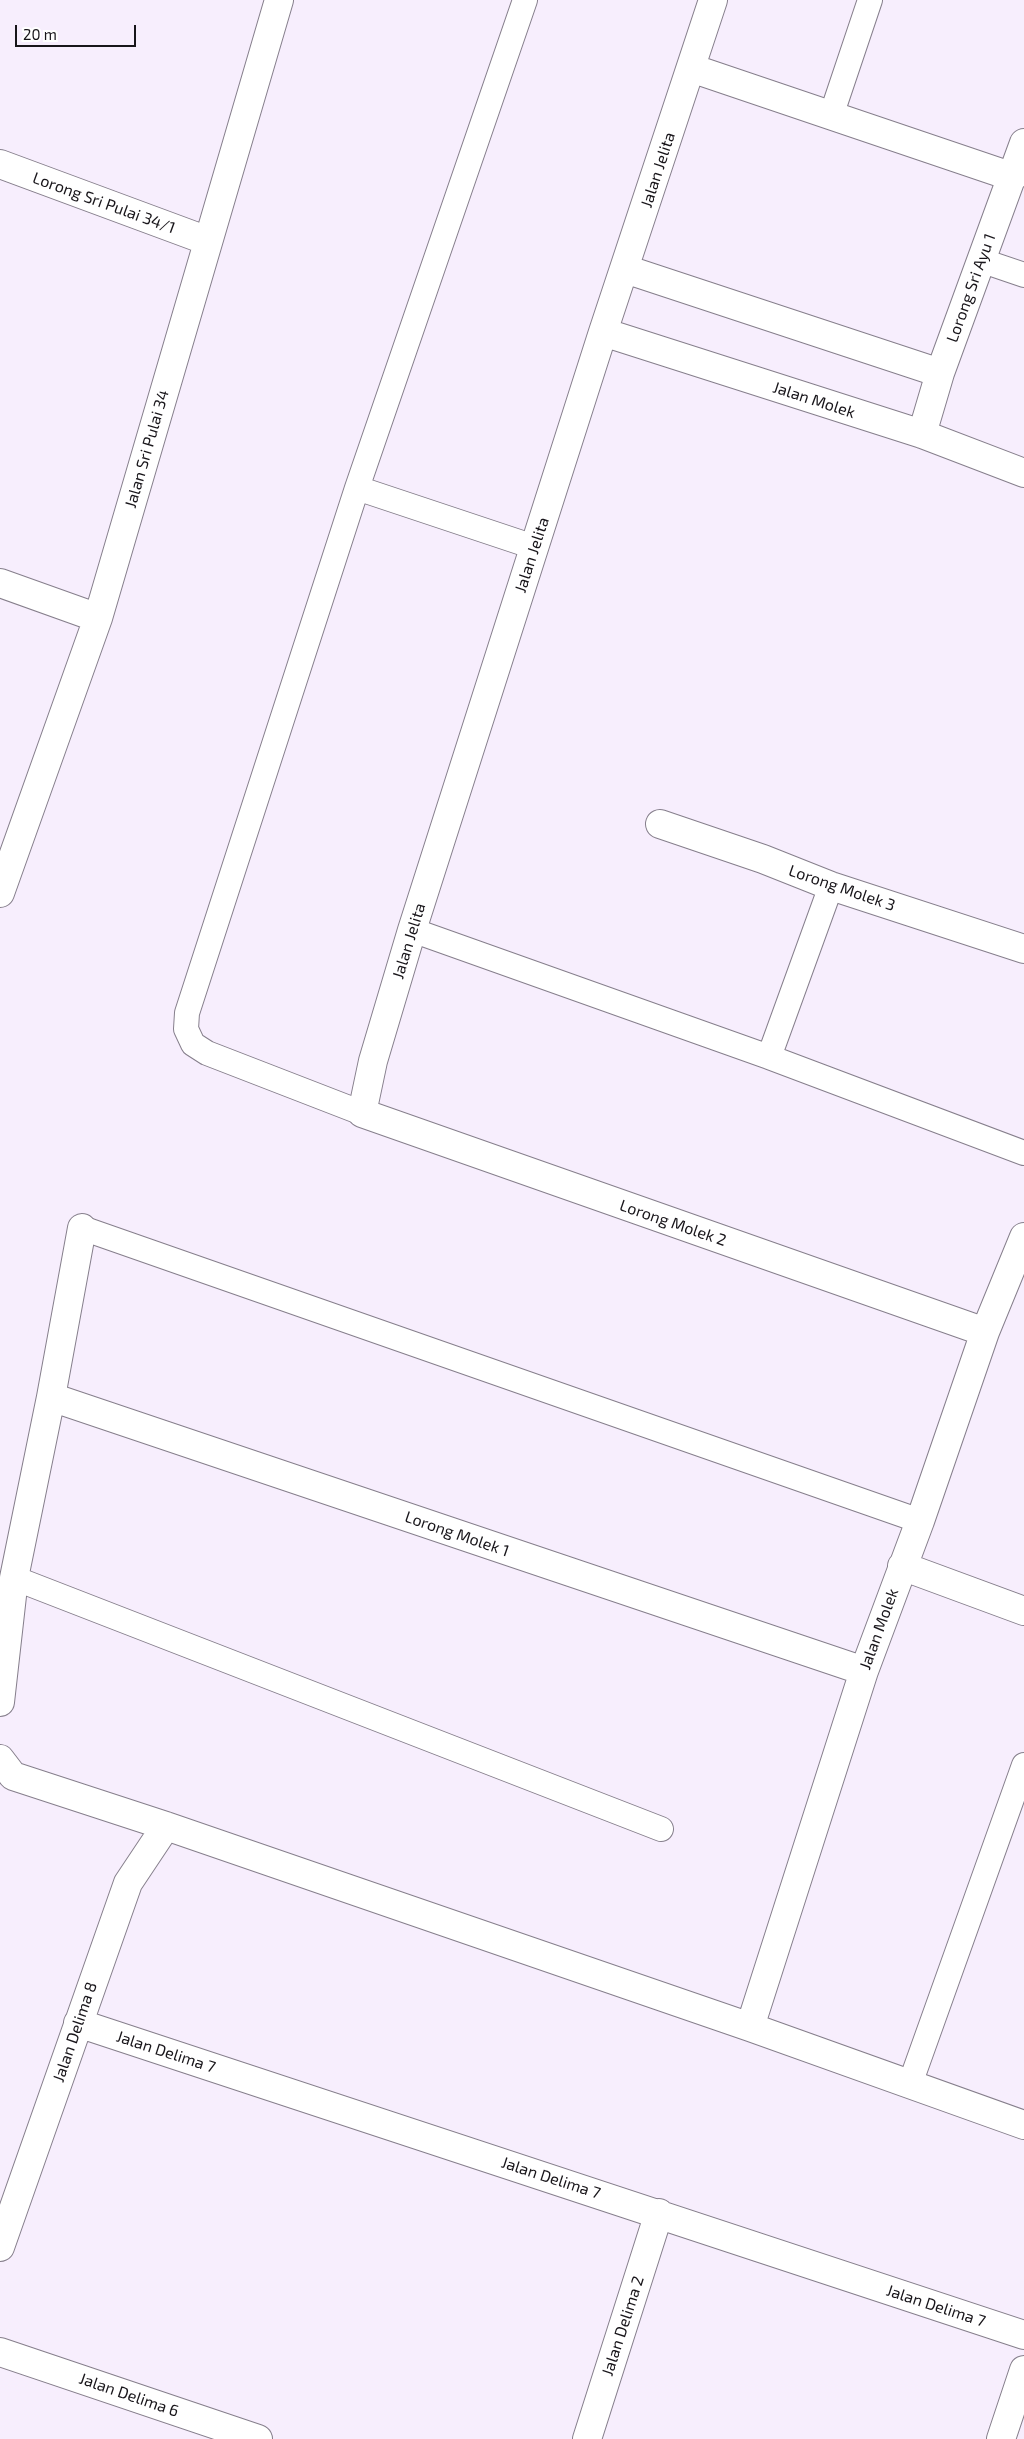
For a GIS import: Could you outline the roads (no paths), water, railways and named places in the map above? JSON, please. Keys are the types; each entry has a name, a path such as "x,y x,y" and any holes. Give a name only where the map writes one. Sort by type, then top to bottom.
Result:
{"street":[{"name":"Jalan Sri Pulai 34","path":"0,893 98,618 278,0"},
{"name":"Jalan Jelita","path":"362,1113 373,1061 412,930 603,332 713,0"},
{"path":"691,68 1013,177"},
{"name":"Lorong Sri Ayu 1","path":"922,434 940,373 1024,143"},
{"name":"Lorong Sri Pulai 34/1","path":"0,164 208,241"},
{"path":"625,269 940,373"},
{"name":"Jalan Molek","path":"603,332 922,434 1024,473"},
{"path":"0,583 98,618"},
{"name":"Lorong Molek 3","path":"660,824 763,859 831,886 1024,949"},
{"name":"Lorong Molek 2","path":"362,1113 985,1332"},
{"path":"0,1702 14,1578 51,1397 82,1228"},
{"name":"Jalan Molek","path":"750,2027 864,1670 920,1521 985,1332 1024,1237"},
{"name":"Lorong Molek 1","path":"51,1397 864,1670"},
{"path":"902,1566 1024,1611"},
{"path":"0,1759 13,1776 166,1826 750,2027 1024,2125"},
{"name":"Jalan Delima 8","path":"0,2247 128,1883 166,1826"},
{"name":"Jalan Delima 7","path":"78,2023 659,2213 1024,2335"},
{"name":"Jalan Delima 2","path":"588,2439 659,2213"},
{"name":"Jalan Delima 6","path":"0,2352 258,2439"},
{"path":"1001,2439 1024,2370"}],"lane":[{"path":"362,1113 207,1053 193,1044 186,1029 187,1013 357,488 525,0"},
{"path":"831,116 870,0"},
{"path":"980,260 1024,274"},
{"path":"357,488 534,547"},
{"path":"769,1057 831,886"},
{"path":"412,930 769,1057 1024,1153"},
{"path":"82,1228 920,1521"},
{"path":"14,1578 661,1829"},
{"path":"910,2084 1024,1765"}]}
